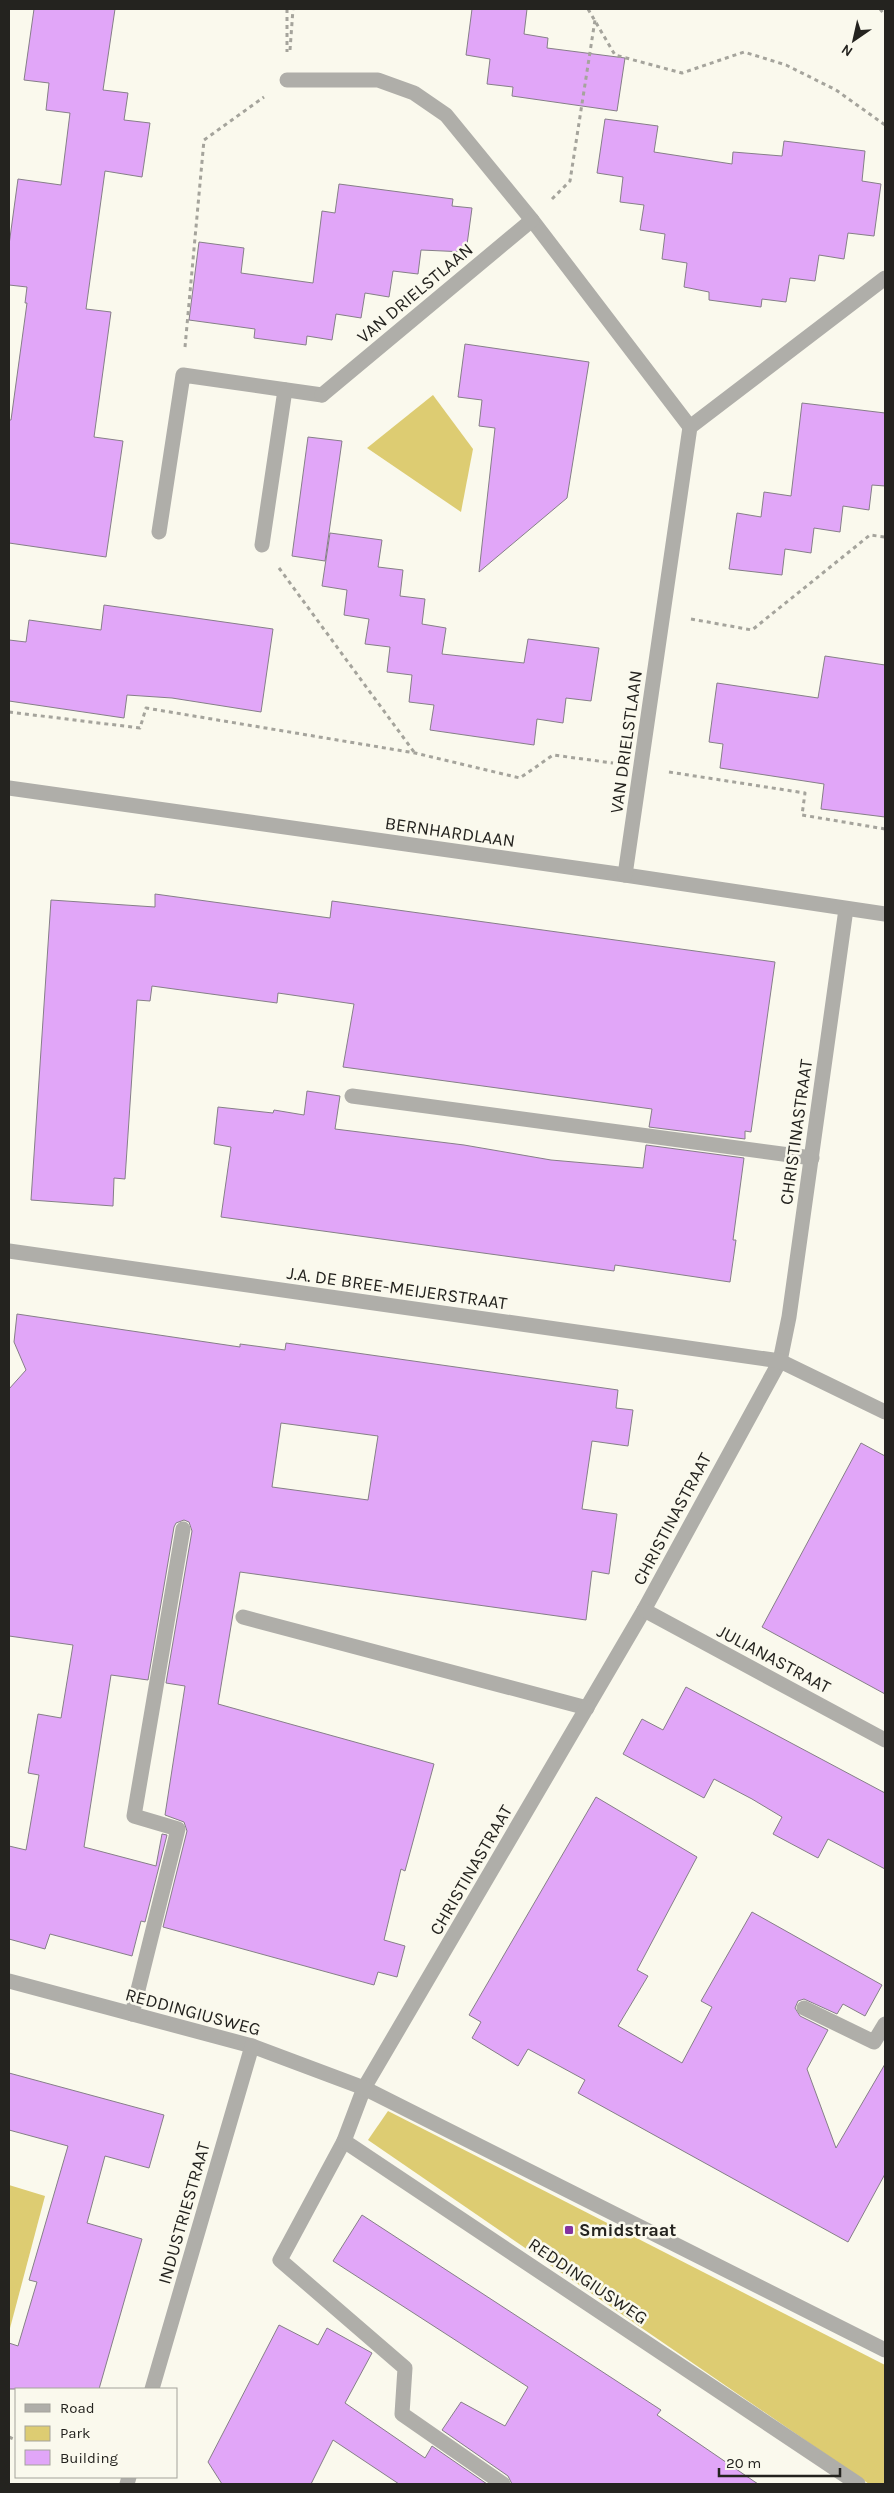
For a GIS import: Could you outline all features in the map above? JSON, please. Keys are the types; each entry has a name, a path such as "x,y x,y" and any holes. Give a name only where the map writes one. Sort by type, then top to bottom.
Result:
{"street":[{"path":"287,80 378,80 414,94 446,115 532,220 690,427 885,278"},
{"name":"VAN DRIELSTLAAN","path":"284,390 322,395 532,220"},
{"path":"159,532 182,375 284,390 262,545"},
{"name":"VAN DRIELSTLAAN","path":"625,875 690,427"},
{"name":"BERNHARDLAAN","path":"9,788 625,875 885,914"},
{"name":"CHRISTINASTRAAT","path":"364,2088 644,1610 780,1361 789,1316 846,909"},
{"path":"352,1096 812,1158"},
{"name":"J.A. DE BREE-MEIJERSTRAAT","path":"9,1251 780,1361 885,1412"},
{"path":"132,2014 178,1830 134,1816 183,1529"},
{"name":"JULIANASTRAAT","path":"644,1610 885,1740"},
{"path":"243,1617 587,1708"},
{"name":"REDDINGIUSWEG","path":"9,1981 252,2046 364,2088 884,2346"},
{"path":"804,2008 874,2042 885,2024"},
{"name":"INDUSTRIESTRAAT","path":"152,2388 252,2046"},
{"path":"364,2088 344,2141 280,2260 405,2368 402,2414 503,2484"},
{"name":"REDDINGIUSWEG","path":"344,2141 858,2484"}],"path":[{"path":"287,9 287,80"},
{"path":"182,375 204,140 287,80 293,9"},
{"path":"588,9 615,55 682,73 744,52 786,65 836,90 885,125"},
{"path":"880,9 885,15"},
{"path":"532,220 570,181 595,19"},
{"path":"663,614 752,630 870,535 885,537"},
{"path":"262,545 415,752"},
{"path":"9,712 140,728 146,708 415,752 520,778 554,754 805,793 802,816 885,829"}],"green space":[{"path":"433,395 473,449 461,512 367,448"},
{"path":"388,2111 885,2365 885,2484 869,2484 368,2140"},
{"path":"9,2185 45,2196 9,2332"}],"building":[{"path":"34,9 115,9 103,90 128,93 124,120 150,123 142,177 105,171 86,309 111,312 94,437 123,441 106,557 9,543 9,420 11,420 27,303 25,303 27,287 9,285 9,245 18,179 61,185 70,113 46,110 49,83 24,80"},
{"path":"472,9 527,9 524,34 548,38 547,48 625,58 617,111 512,96 513,87 487,84 490,59 466,55"},
{"path":"605,119 658,126 654,152 732,164 733,152 782,156 784,141 865,151 862,181 881,184 874,236 848,233 844,259 819,255 815,281 790,278 786,302 762,299 761,307 709,300 709,292 684,287 687,263 662,259 665,234 640,230 644,205 620,202 623,177 597,173"},
{"path":"339,184 453,199 452,206 472,208 466,252 421,250 418,274 393,271 389,297 365,293 361,318 336,314 332,340 307,336 306,345 254,338 255,329 189,320 199,242 244,248 241,273 313,283 322,211 335,213"},
{"path":"465,344 589,362 567,498 479,572 495,428 479,426 482,400 458,397"},
{"path":"802,403 885,413 885,486 872,485 869,510 843,506 840,532 814,528 811,553 785,549 782,575 729,569 737,513 761,517 764,492 791,496"},
{"path":"308,437 342,441 325,561 292,556"},
{"path":"330,533 382,540 378,567 403,570 400,596 425,599 422,624 446,628 442,654 524,663 528,639 599,648 591,701 566,698 563,723 537,719 534,745 430,730 434,705 409,702 412,675 387,672 390,647 365,644 369,619 344,615 347,590 322,586"},
{"path":"104,605 273,629 261,712 172,698 127,695 124,718 9,701 9,640 26,642 29,620 101,630"},
{"path":"825,656 885,665 885,817 821,809 824,784 720,768 723,744 709,742 717,683 818,698"},
{"path":"155,894 330,918 332,901 775,962 751,1132 745,1131 745,1139 649,1127 652,1109 343,1067 354,1004 278,993 277,1003 152,986 150,1001 137,1000 125,1179 114,1178 113,1206 31,1200 51,900 155,907"},
{"path":"307,1091 340,1096 335,1129 464,1145 551,1160 643,1168 646,1145 744,1158 733,1240 736,1240 730,1282 615,1265 614,1271 221,1217 231,1147 214,1144 218,1107 273,1113 274,1110 304,1115"},
{"path":"17,1314 240,1347 240,1344 285,1350 286,1343 618,1390 616,1408 633,1410 628,1446 592,1441 582,1509 617,1514 609,1574 592,1571 586,1620 240,1572 218,1704 434,1764 405,1871 401,1869 384,1940 405,1946 397,1977 378,1972 374,1985 163,1927 187,1831 184,1822 165,1815 185,1686 166,1683 192,1531 189,1522 184,1520 176,1523 174,1527 148,1680 111,1675 84,1847 156,1866 162,1834 167,1835 145,1922 141,1921 132,1956 50,1934 45,1949 9,1939 9,1846 26,1850 39,1775 28,1773 38,1714 61,1718 73,1645 9,1636 9,1389 26,1370 14,1342","holes":["281,1423 378,1436 368,1500 272,1487"]},
{"path":"861,1443 885,1456 885,1694 762,1627"},
{"path":"686,1687 885,1793 885,1869 828,1839 818,1858 773,1834 782,1817 752,1799 714,1779 704,1798 623,1754 642,1719 663,1730"},
{"path":"596,1797 697,1857 637,1970 648,1976 618,2026 682,2063 712,2007 701,2001 752,1912 882,1985 865,2016 843,2004 837,2014 804,1999 798,2001 795,2008 800,2016 828,2030 807,2069 836,2148 885,2064 885,2174 848,2242 578,2093 585,2080 528,2049 518,2066 472,2038 481,2022 469,2015"},
{"path":"9,2073 164,2115 149,2168 105,2156 87,2223 142,2239 99,2388 9,2389 9,2343 18,2346 37,2282 29,2280 68,2146 9,2130"},
{"path":"362,2215 661,2410 657,2415 758,2484 512,2484 508,2476 442,2430 461,2402 505,2426 528,2387 333,2261"},
{"path":"279,2325 318,2345 327,2328 372,2353 345,2403 425,2458 432,2446 487,2484 399,2484 333,2440 311,2484 222,2484 208,2462"}],"place":[{"name":"Smidstraat","path":"569,2230"}]}
